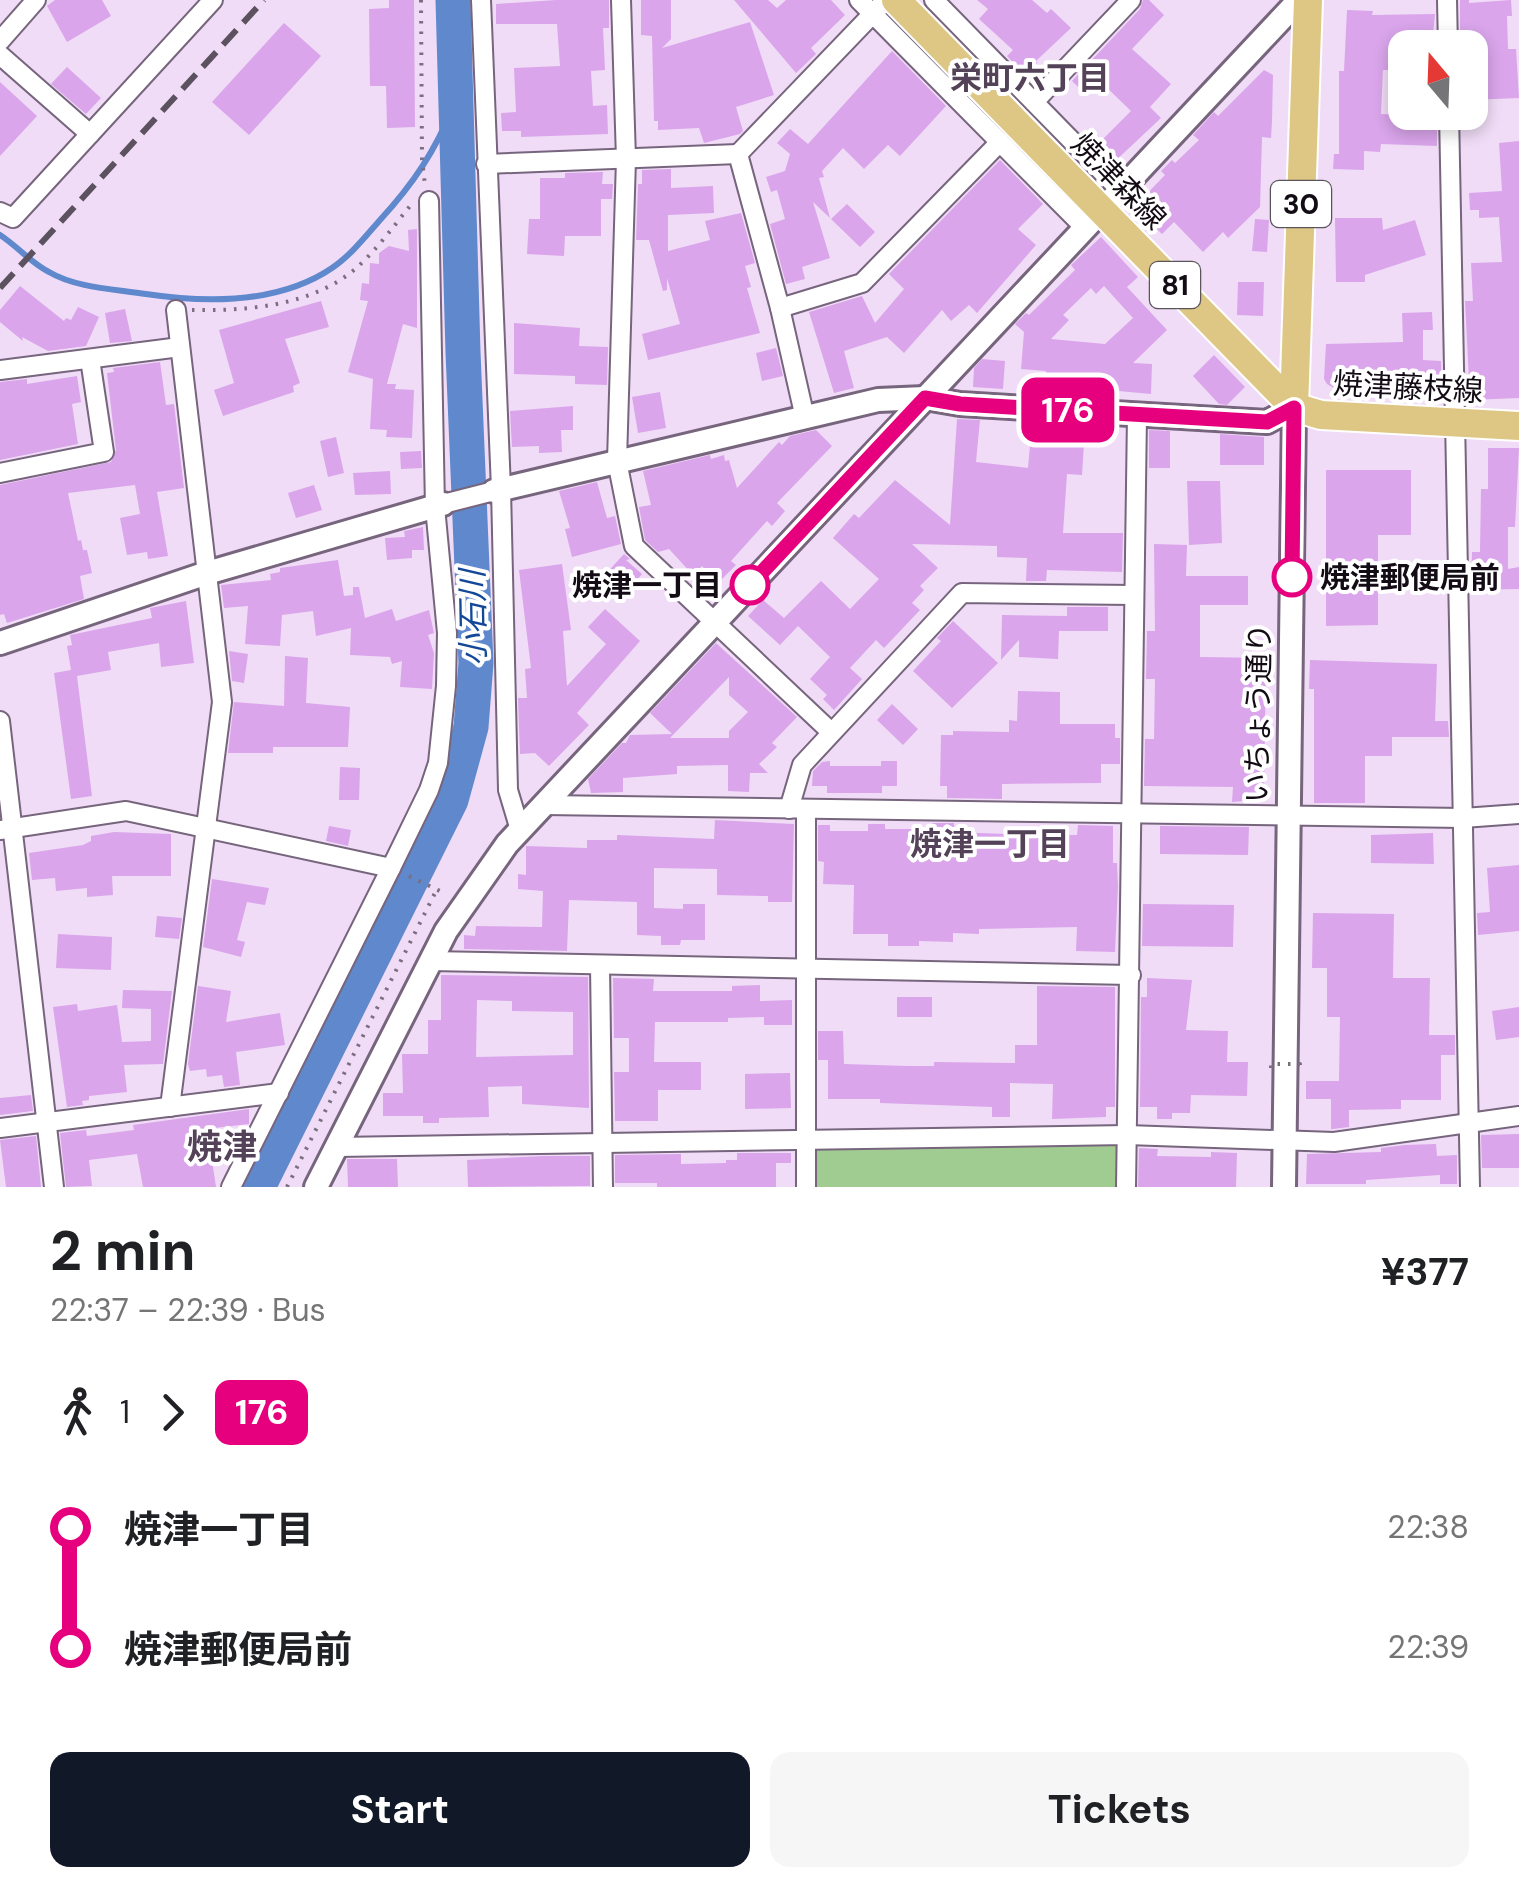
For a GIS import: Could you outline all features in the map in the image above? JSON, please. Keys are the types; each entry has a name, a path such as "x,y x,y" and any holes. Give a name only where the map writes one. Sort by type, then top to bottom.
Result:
{"main road":[{"name":"いちょう通り","path":"1294,408 1308,0"},
{"name":"焼津森線","path":"882,3 1102,209 1294,408"},
{"name":"焼津藤枝線","path":"1294,408 1322,415 1519,426"}],"street":[{"path":"0,41 36,0"},
{"path":"0,212 13,218 213,0"},
{"path":"481,0 508,790 520,830"},
{"path":"622,0 626,159 617,461 634,546 830,732"},
{"path":"934,0 1034,102 1102,209"},
{"path":"1034,102 1130,0"},
{"path":"316,1187 430,961 464,902 520,830 1300,0"},
{"path":"1447,0 1448,30"},
{"path":"486,164 738,154 882,3 1000,142 1102,209"},
{"path":"0,56 90,134"},
{"path":"1450,130 1470,1187"},
{"path":"780,308 862,282 1000,142"},
{"path":"738,154 780,308 804,418"},
{"path":"231,1187 394,869 429,790 442,737 447,633 427,192"},
{"path":"170,1107 222,702 176,310"},
{"path":"0,370 180,347"},
{"path":"0,472 104,452 90,359"},
{"path":"0,643 207,572 439,505 878,400 925,398 960,404 1267,422 1294,408"},
{"name":"いちょう通り","path":"1284,1187 1294,408"},
{"path":"1126,1187 1137,414"},
{"path":"806,1187 807,970 798,809 802,765 962,593 1134,595"},
{"path":"0,721 6,829 54,1187"},
{"path":"544,804 1463,818 1519,814"},
{"path":"6,829 126,810 394,869"},
{"path":"430,961 1131,975"},
{"path":"600,965 603,1187"},
{"path":"0,1128 279,1094"},
{"path":"337,1146 1127,1135 1334,1142 1519,1116"}],"path":[{"path":"176,310 228,311 282,303 326,288 355,269 416,198 427,192 422,160 422,0"},
{"path":"287,1187 435,889 394,869"},
{"path":"1271,1068 1271,1064 1300,1064 1300,1069"}],"green space":[{"path":"1118,1143 1117,1187 815,1187 815,1148"}],"building":[{"path":"55,0 102,0 111,16 67,42 47,6"},
{"path":"389,0 414,0 415,127 387,128 386,86 370,86 369,9 389,8"},
{"path":"609,0 609,28 603,28 605,70 591,71 593,106 607,105 608,134 521,137 521,131 502,131 501,113 516,112 514,68 560,66 557,24 496,24 496,4"},
{"path":"641,0 671,0 671,39 662,48 750,22 774,95 736,107 743,131 740,134 704,143 699,128 658,130 658,121 654,121 652,36 641,35"},
{"path":"734,0 768,0 777,8 786,0 831,0 845,15 811,48 816,54 796,73"},
{"path":"977,0 1032,0 1047,13 1051,9 1071,28 1025,76 1007,56 1013,50 979,19 988,9"},
{"path":"1143,0 1149,0 1164,15 1132,49 1171,84 1150,107 1161,118 1112,164 1095,147 1131,111 1101,82 1088,96 1072,81 1140,9"},
{"path":"1460,0 1511,0 1512,16 1507,16 1508,49 1516,49 1519,98 1488,99 1488,30 1460,30"},
{"path":"1347,10 1373,11 1372,15 1435,14 1433,30 1388,30 1388,70 1383,70 1381,114 1388,114 1388,130 1437,130 1437,146 1381,144 1380,152 1364,151 1364,170 1333,169 1334,154 1339,154 1339,71 1344,71"},
{"path":"284,23 321,56 249,135 212,102"},
{"path":"892,51 946,106 900,156 888,145 864,169 843,148 822,171 824,177 819,178 830,218 813,202 830,258 802,267 805,279 786,284 770,224 785,219 777,190 771,192 766,177 785,171 790,154 777,143 790,129 808,144"},
{"path":"67,67 101,98 86,114 51,84"},
{"path":"1264,70 1273,75 1272,121 1271,138 1262,137 1260,207 1228,238 1223,232 1203,252 1174,222 1162,234 1134,207 1165,175 1161,171 1199,140 1193,135 1214,112 1218,116"},
{"path":"0,82 37,116 0,156"},
{"path":"1519,141 1519,398 1470,400 1465,301 1473,301 1471,263 1502,262 1499,217 1479,218 1479,210 1470,210 1469,193 1502,191 1499,143"},
{"path":"1000,160 1043,204 1018,229 1036,245 977,313 969,305 951,321 942,310 904,353 887,337 844,351 854,388 834,393 809,312 862,296 875,323 904,289 889,274"},
{"path":"671,169 671,188 713,186 714,213 668,215 668,251 710,240 705,221 741,213 755,263 745,266 760,333 648,360 642,334 680,324 667,278 667,290 663,291 649,240 636,240 638,184 642,184 642,170"},
{"path":"603,172 602,184 613,184 612,199 601,199 601,236 565,236 564,256 527,254 529,219 540,219 540,178"},
{"path":"847,204 875,232 860,247 831,219"},
{"path":"1335,218 1382,218 1383,230 1415,220 1426,255 1365,275 1365,282 1336,282"},
{"path":"1255,219 1269,220 1267,252 1252,251"},
{"path":"417,229 417,328 403,324 387,384 396,384 395,389 414,390 412,438 386,437 387,430 370,429 373,379 348,372 368,301 360,300 362,283 369,284 370,263 379,264 379,253 389,246 409,251 408,230"},
{"path":"1101,237 1138,277 1127,287 1167,330 1133,363 1152,364 1151,394 1064,386 1064,392 1045,390 1046,371 1021,369 1024,332 1015,324 1075,270 1071,265","holes":["1104,286 1133,318 1105,344 1051,339 1069,320 1063,315 1091,288 1096,294"]},
{"path":"1238,282 1264,282 1263,316 1237,315"},
{"path":"20,286 64,321 71,320 78,307 99,317 86,346 48,351 22,337 23,341 0,322 0,310"},
{"path":"321,301 329,327 285,339 300,383 293,386 294,392 223,416 214,390 234,383 219,330"},
{"path":"125,309 132,341 110,343 105,313"},
{"path":"1432,312 1433,330 1423,330 1423,360 1441,361 1442,395 1426,394 1426,389 1402,389 1402,382 1354,380 1354,392 1341,392 1327,384 1326,344 1403,342 1402,313"},
{"path":"514,323 580,328 579,346 608,347 607,385 575,384 575,376 514,374"},
{"path":"776,348 783,376 762,381 756,353"},
{"path":"1214,355 1245,387 1227,405 1219,404 1193,376"},
{"path":"982,359 1005,361 1003,389 973,387 974,368"},
{"path":"160,362 166,405 174,404 184,488 157,492 168,556 148,559 147,552 127,555 120,518 140,514 135,485 68,493 78,541 87,550 92,573 80,576 84,599 7,623 4,614 0,615 0,485 111,462 116,450 107,373 114,372 113,368"},
{"path":"77,376 81,402 72,404 78,444 0,460 0,382 27,379 27,384"},
{"path":"660,392 666,428 638,433 632,397"},
{"path":"573,406 573,430 561,430 562,452 539,453 539,446 512,447 510,411"},
{"path":"957,419 980,420 976,462 1028,468 1030,445 1055,447 1056,425 1094,427 1093,444 1084,443 1082,475 1067,474 1063,533 1123,533 1122,572 1047,570 1046,581 1026,581 1027,558 997,557 997,546 912,544 938,568 920,586 924,590 912,603 920,610 884,648 876,640 850,668 862,679 834,710 823,699 827,695 810,679 830,657 798,626 780,645 748,616 763,600 784,618 821,581 850,609 879,579 833,538 854,514 859,518 895,480 950,525"},
{"path":"816,430 832,446 777,503 785,511 772,526 767,521 731,561 736,565 718,583 702,566 693,575 669,549 658,552 645,540 639,507 651,505 643,471 724,455 737,488 779,442 782,445 790,436"},
{"path":"1149,430 1170,431 1170,468 1149,468"},
{"path":"1220,434 1264,437 1264,465 1220,465"},
{"path":"336,437 344,473 328,477 320,441"},
{"path":"1488,448 1519,448 1515,527 1508,527 1508,569 1519,567 1519,589 1471,590 1472,552 1480,552 1481,489 1488,489"},
{"path":"421,451 422,468 401,469 400,452"},
{"path":"1326,470 1411,470 1411,535 1378,535 1378,625 1326,626"},
{"path":"390,471 391,494 355,495 353,473"},
{"path":"1187,481 1220,481 1222,543 1189,545"},
{"path":"597,482 607,518 615,516 621,544 572,557 565,529 570,528 559,491"},
{"path":"314,485 322,510 296,518 288,493"},
{"path":"423,527 424,550 412,550 412,558 387,560 385,538 405,537 404,531"},
{"path":"1154,544 1187,545 1186,576 1248,576 1248,605 1200,605 1200,657 1266,658 1264,799 1232,802 1233,787 1144,786 1145,739 1154,739 1155,679 1146,679 1147,631 1155,631"},
{"path":"624,554 642,574 622,598 601,579"},
{"path":"338,560 344,596 353,595 353,587 359,587 365,618 392,609 396,621 429,610 434,633 428,635 434,653 432,689 400,687 402,661 392,664 390,657 350,655 351,628 316,636 313,611 282,615 280,646 245,644 248,606 224,608 221,585 271,580 270,574 280,572 280,568"},
{"path":"562,564 571,630 563,631 567,686 606,644 588,627 605,609 640,641 577,713 589,725 549,766 535,753 520,754 518,698 527,698 525,669 531,668 519,570"},
{"path":"186,601 194,663 161,667 159,643 108,652 111,670 77,676 92,796 71,799 54,673 71,670 67,646 72,645 70,635 152,618 150,608"},
{"path":"1067,607 1108,607 1108,631 1059,631 1058,659 1019,657 1019,640 1001,660 1002,615 1067,616"},
{"path":"953,621 998,663 952,708 913,671 941,641 937,638"},
{"path":"716,643 797,717 772,743 777,747 759,764 768,773 750,773 749,792 728,791 728,765 677,766 677,774 623,778 623,792 591,793 588,779 630,735 672,734 650,713","holes":["729,677 729,695 748,712 729,731 729,738 670,738"]},
{"path":"229,651 248,654 244,683 232,681"},
{"path":"285,656 308,658 306,703 350,707 348,747 273,747 273,753 228,753 234,702 284,706"},
{"path":"1310,660 1437,664 1435,721 1448,721 1449,737 1392,737 1392,756 1365,756 1365,803 1314,803 1314,689 1309,689"},
{"path":"1018,691 1060,692 1060,724 1115,724 1115,738 1120,738 1120,764 1101,764 1101,783 1002,784 1002,799 947,798 947,786 940,786 941,735 953,735 953,731 1009,732 1009,720 1017,721"},
{"path":"892,704 918,729 903,745 877,720"},
{"path":"830,761 830,766 881,766 881,761 897,761 897,786 882,786 882,793 827,793 827,786 812,786 813,771 822,762"},
{"path":"340,767 360,768 359,800 339,800"},
{"path":"715,820 794,824 792,902 768,902 768,896 717,895 717,869 654,868 654,908 683,909 683,904 705,904 705,940 661,945 661,936 637,935 637,902 569,900 567,951 464,949 464,935 475,936 476,926 542,927 543,891 518,889 518,874 526,875 526,846 587,848 587,840 617,840 617,835 714,839"},
{"path":"932,823 954,823 954,832 1030,835 1077,835 1078,825 1113,826 1113,863 1117,863 1118,886 1115,952 1076,951 1077,927 979,929 979,934 953,933 953,942 919,941 919,946 888,946 888,934 853,934 854,885 823,884 824,862 818,861 818,825 830,825 830,831 868,831 868,824 885,824 885,829 932,829"},
{"path":"329,826 351,830 348,846 326,841"},
{"path":"1160,826 1249,827 1248,855 1160,854"},
{"path":"114,832 171,834 171,876 112,876 113,895 87,897 87,888 56,891 55,878 32,880 29,853 83,845 91,841 91,836"},
{"path":"1433,833 1434,864 1371,863 1371,835"},
{"path":"1519,865 1519,931 1478,935 1477,913 1490,912 1487,868"},
{"path":"212,879 269,888 265,905 247,902 237,940 245,942 241,957 203,947"},
{"path":"1143,904 1234,905 1233,947 1142,946"},
{"path":"1313,913 1394,914 1393,978 1430,978 1429,1035 1455,1035 1455,1055 1441,1055 1441,1100 1401,1100 1401,1109 1349,1110 1349,1127 1331,1129 1331,1099 1306,1099 1306,1081 1339,1081 1340,1017 1327,1017 1327,968 1312,968"},
{"path":"157,916 182,918 179,939 155,937"},
{"path":"58,934 112,937 111,970 56,968"},
{"path":"441,975 588,977 589,1108 522,1104 522,1086 488,1087 489,1117 439,1118 439,1123 423,1123 423,1116 383,1116 383,1093 403,1093 402,1054 428,1054 428,1020 441,1020","holes":["477,1000 512,1001 512,1011 573,1012 573,1055 476,1057"]},
{"path":"613,978 654,979 653,991 732,991 732,986 760,985 760,1001 792,1000 792,1025 764,1025 764,1017 728,1018 728,1022 655,1022 654,1062 701,1062 701,1090 658,1090 658,1121 615,1121 614,1072 629,1072 629,1038 614,1038"},
{"path":"1147,978 1192,980 1186,1030 1228,1031 1227,1062 1248,1062 1247,1096 1191,1095 1190,1113 1172,1113 1172,1119 1157,1119 1157,1107 1140,1107 1141,997 1147,997"},
{"path":"198,986 231,991 226,1022 280,1013 285,1045 236,1052 240,1085 224,1087 222,1075 207,1077 206,1069 190,1071"},
{"path":"1037,986 1115,987 1115,1107 1106,1107 1106,1117 1052,1119 1053,1084 1010,1083 1010,1117 992,1117 992,1107 828,1099 828,1060 818,1060 818,1031 843,1031 844,1064 1015,1063 1015,1045 1037,1045"},
{"path":"123,990 172,991 163,1064 124,1065 127,1092 89,1096 89,1100 82,1101 83,1105 67,1107 53,1007 77,1004 78,1011 117,1005 122,1042 151,1041 151,1009 122,1008"},
{"path":"897,997 932,997 932,1017 897,1017"},
{"path":"1519,1007 1519,1037 1496,1040 1492,1011"},
{"path":"790,1073 791,1108 745,1109 745,1074"},
{"path":"31,1095 33,1111 0,1115 0,1098"},
{"path":"249,1109 249,1124 214,1128 216,1146 210,1147 216,1187 143,1187 137,1154 89,1160 92,1186 66,1187 60,1133 86,1130 87,1136 134,1130 133,1125"},
{"path":"1519,1134 1519,1168 1482,1168 1481,1135"},
{"path":"36,1136 41,1187 6,1187 0,1140"},
{"path":"1436,1144 1437,1156 1457,1155 1457,1184 1440,1184 1440,1175 1366,1180 1366,1184 1306,1184 1307,1154 1381,1152 1381,1148"},
{"path":"1139,1148 1158,1149 1157,1156 1211,1157 1211,1152 1237,1153 1236,1187 1138,1187"},
{"path":"737,1153 791,1153 791,1163 776,1163 776,1187 615,1183 615,1155 681,1154 681,1164 726,1163 737,1160"},
{"path":"590,1156 590,1186 468,1187 467,1160"},
{"path":"347,1159 397,1159 398,1187 348,1187"}],"waterway":[{"name":"小石川","path":"258,1187 451,800 471,727 476,663 453,0"},
{"path":"0,235 49,272 96,287 217,299 289,289 332,268 363,239 423,166 454,105"}],"railway":[{"path":"0,288 264,0"}],"bus line":[{"name":"176","path":"750,585 925,398 960,404 1267,422 1294,408 1292,577"}],"place":[{"name":"焼津郵便局前","path":"1292,577"},
{"name":"焼津一丁目","path":"750,585"}],"district":[{"name":"栄町六丁目","path":"1030,78"},
{"name":"焼津一丁目","path":"990,844"},
{"name":"焼津","path":"222,1147"}]}
